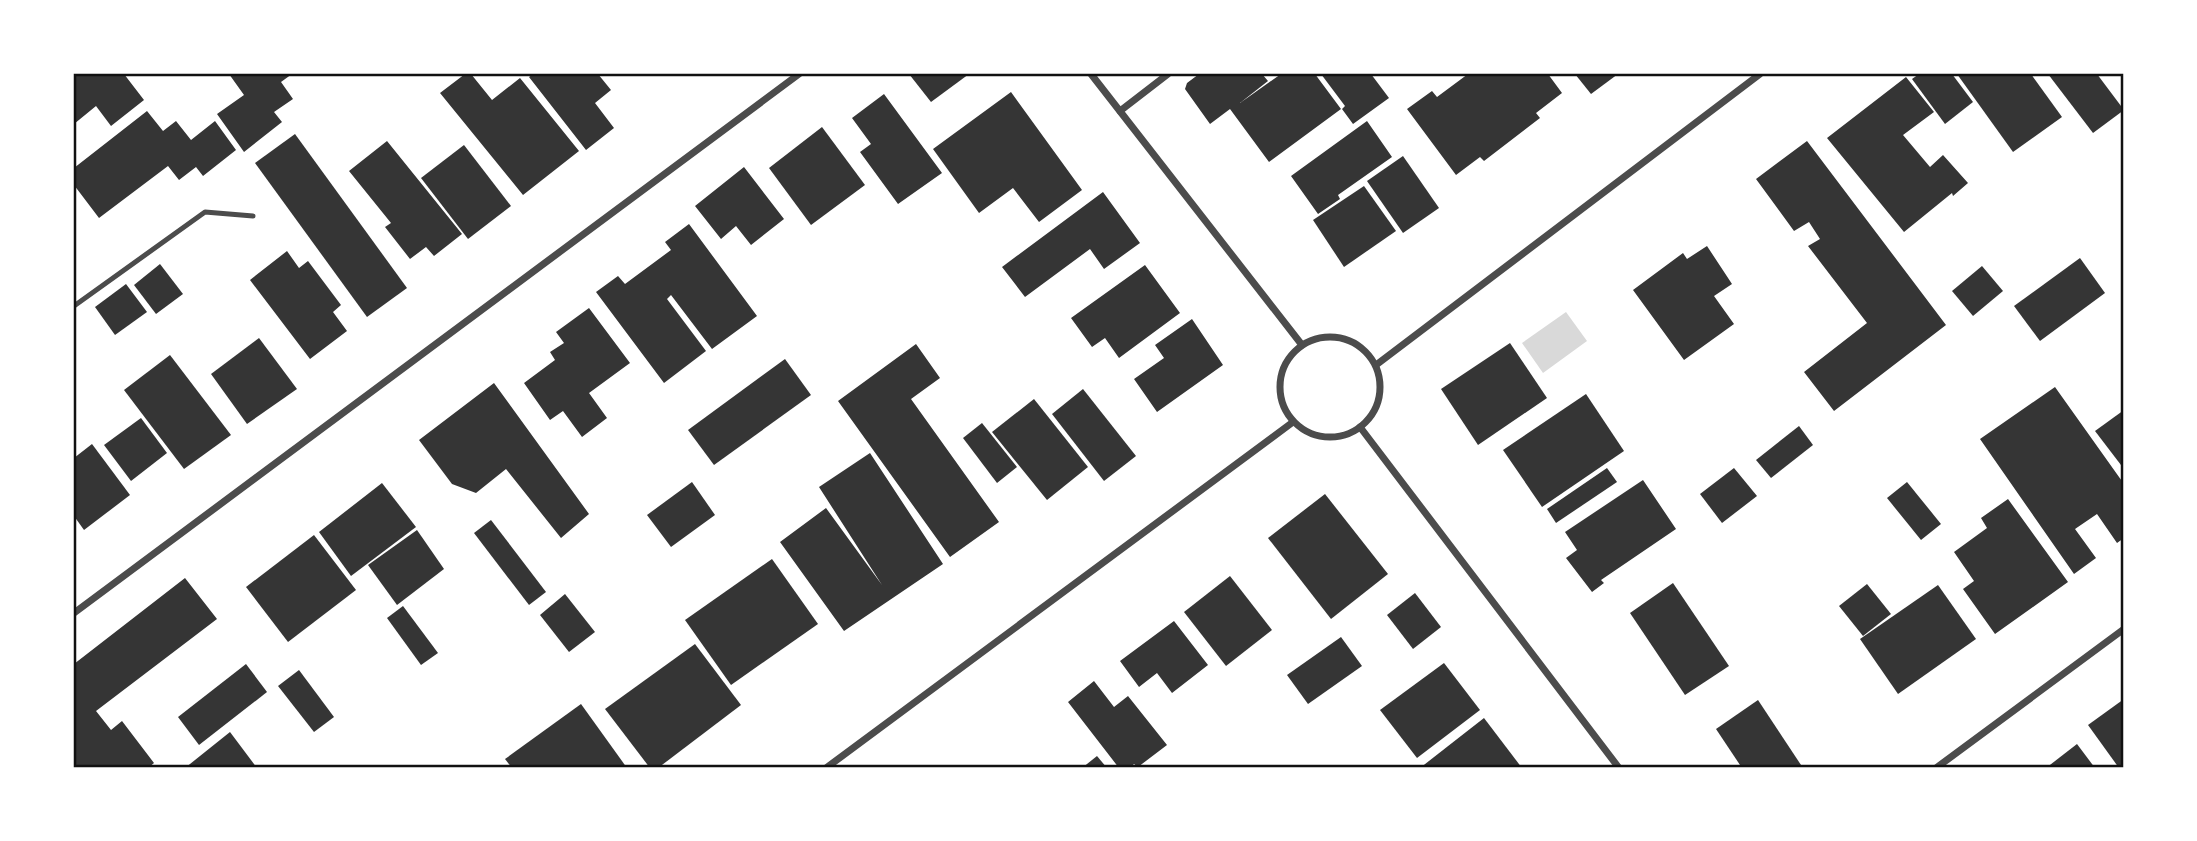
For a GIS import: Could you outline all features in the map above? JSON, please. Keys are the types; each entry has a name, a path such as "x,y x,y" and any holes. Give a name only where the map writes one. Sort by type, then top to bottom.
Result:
{"street":[{"path":"74,614 799,74"},
{"path":"1091,74 1302,345"},
{"path":"1119,111 1168,74"},
{"path":"1376,365 1760,74"},
{"path":"1336,337 1352,341 1365,350 1376,365 1380,377 1376,408 1360,427 1341,437 1325,437 1307,432 1293,422 1284,407 1280,390 1282,373 1290,357 1302,345 1319,338 1336,337"},
{"path":"826,768 1293,422"},
{"path":"1360,427 1619,768"},
{"path":"1936,768 2123,629"}],"lane":[{"path":"74,306 205,212 253,216"}],"shaded area":[{"path":"1566,312 1587,341 1543,373 1522,343"}],"building":[{"path":"74,74 124,74 144,100 111,126 96,106 74,124"},
{"path":"229,74 292,74 281,82 293,99 274,112 282,122 244,152 217,114 244,95"},
{"path":"465,74 471,74 492,100 520,78 579,151 523,195 440,93"},
{"path":"533,74 598,74 611,90 595,103 614,128 586,150 529,77"},
{"path":"909,74 969,74 931,102"},
{"path":"1199,74 1262,74 1268,81 1240,103 1281,74 1315,74 1341,109 1269,162 1230,109 1210,124 1185,89 1187,83"},
{"path":"1321,74 1371,74 1389,98 1353,124 1342,109 1345,106"},
{"path":"1468,74 1548,74 1562,93 1536,113 1540,118 1484,161 1480,157 1456,175 1407,109 1432,91 1437,97"},
{"path":"1575,74 1618,74 1591,94"},
{"path":"1919,74 1952,74 1973,102 1945,124 1912,79"},
{"path":"1957,74 2031,74 2062,117 2013,152"},
{"path":"2048,74 2097,74 2124,110 2093,133"},
{"path":"1906,77 1934,112 1903,135 1930,167 1943,155 1968,183 1904,232 1827,138"},
{"path":"1011,92 1082,190 1039,222 1013,188 979,213 933,149"},
{"path":"884,94 942,173 898,204 860,152 871,144 852,118"},
{"path":"147,111 163,131 176,121 191,140 215,121 236,150 203,176 196,167 179,180 168,166 99,218 74,185 74,168"},
{"path":"1367,121 1392,157 1338,195 1340,199 1318,214 1291,176"},
{"path":"822,127 865,185 811,225 769,168"},
{"path":"295,134 407,288 367,317 255,163"},
{"path":"387,141 462,234 434,256 426,247 410,259 385,227 391,223 349,171"},
{"path":"1807,141 1946,325 1834,411 1804,372 1867,323 1808,246 1820,239 1809,222 1794,231 1756,179"},
{"path":"464,145 511,206 468,239 421,178"},
{"path":"1403,156 1439,208 1403,233 1367,181"},
{"path":"744,167 784,219 751,245 736,226 721,239 695,206"},
{"path":"1364,186 1396,231 1344,267 1313,220"},
{"path":"1103,192 1140,243 1104,269 1090,249 1025,297 1002,267"},
{"path":"689,224 757,316 712,349 671,295 667,299 706,351 664,383 596,292 618,276 625,284 671,250 665,242"},
{"path":"1707,246 1732,284 1714,296 1734,324 1684,360 1633,290 1683,253 1687,259"},
{"path":"287,251 299,268 308,261 341,305 333,312 347,331 310,359 250,280"},
{"path":"2080,258 2105,293 2040,341 2014,306"},
{"path":"160,264 183,294 156,314 134,285"},
{"path":"1145,265 1180,313 1119,358 1105,338 1092,347 1071,318"},
{"path":"1982,266 2003,291 1973,316 1952,291"},
{"path":"126,284 147,312 115,335 95,307"},
{"path":"589,308 630,363 589,393 607,418 582,437 563,411 550,420 524,383 555,360 550,352 564,343 556,332"},
{"path":"1192,319 1223,365 1157,412 1134,379 1164,358 1155,345"},
{"path":"259,338 297,389 247,424 211,374"},
{"path":"1510,343 1547,398 1478,445 1441,389"},
{"path":"916,344 940,378 911,399 999,522 950,557 838,401"},
{"path":"170,355 231,435 184,469 124,390"},
{"path":"785,359 811,395 714,465 688,430"},
{"path":"494,383 589,514 561,538 506,469 476,493 452,484 419,440"},
{"path":"2055,387 2124,484 2124,538 2117,543 2097,514 2075,529 2096,558 2074,574 1980,439"},
{"path":"1083,389 1136,456 1104,481 1052,414"},
{"path":"1586,394 1624,451 1542,507 1503,450"},
{"path":"1034,399 1088,467 1047,500 992,432"},
{"path":"2124,410 2124,469 2095,431"},
{"path":"141,418 167,453 131,481 104,445"},
{"path":"982,423 1017,467 997,483 963,438"},
{"path":"1799,426 1813,445 1771,478 1756,460"},
{"path":"92,444 130,495 84,530 74,516 74,458"},
{"path":"870,453 943,564 844,631 780,542 826,508 882,585 819,487"},
{"path":"1607,468 1617,482 1556,523 1547,509"},
{"path":"1734,468 1757,496 1722,523 1700,494"},
{"path":"1643,480 1676,529 1601,580 1604,583 1592,592 1566,558 1577,550 1565,532"},
{"path":"692,482 715,515 671,547 647,515"},
{"path":"1907,482 1941,524 1921,540 1887,498"},
{"path":"382,483 416,527 351,576 319,532"},
{"path":"1325,494 1388,574 1331,619 1268,538"},
{"path":"2008,499 2068,582 1995,634 1963,589 1974,581 1954,552 1987,528 1981,518"},
{"path":"491,520 546,592 529,605 474,533"},
{"path":"417,530 444,569 397,605 368,565"},
{"path":"314,535 356,590 288,642 246,587"},
{"path":"772,559 818,624 731,685 685,620"},
{"path":"1230,576 1272,630 1226,666 1184,612"},
{"path":"185,578 217,619 96,711 111,730 122,721 154,763 148,768 78,768 74,762 74,664"},
{"path":"1673,583 1729,666 1685,695 1630,613"},
{"path":"1867,584 1891,614 1863,636 1839,606"},
{"path":"1938,585 1976,639 1898,694 1860,639"},
{"path":"1415,593 1441,627 1413,649 1387,615"},
{"path":"565,594 595,632 569,652 540,615"},
{"path":"403,606 438,653 421,665 387,618"},
{"path":"1174,621 1208,665 1172,693 1157,673 1139,687 1120,661"},
{"path":"1341,637 1362,666 1308,704 1287,675"},
{"path":"695,644 741,705 658,768 650,768 605,709"},
{"path":"1444,663 1480,710 1417,758 1380,710"},
{"path":"246,664 267,692 199,745 178,717"},
{"path":"299,670 334,717 314,732 278,686"},
{"path":"1094,681 1114,707 1128,696 1167,745 1138,767 1134,764 1130,768 1119,768 1068,702"},
{"path":"2124,699 2124,768 2119,768 2088,725"},
{"path":"1758,700 1803,768 1742,768 1716,729"},
{"path":"581,704 627,768 512,768 505,759"},
{"path":"1484,718 1522,768 1420,768"},
{"path":"230,732 257,768 185,768"},
{"path":"2077,744 2095,768 2046,768"},
{"path":"1097,756 1107,768 1082,768"}]}
